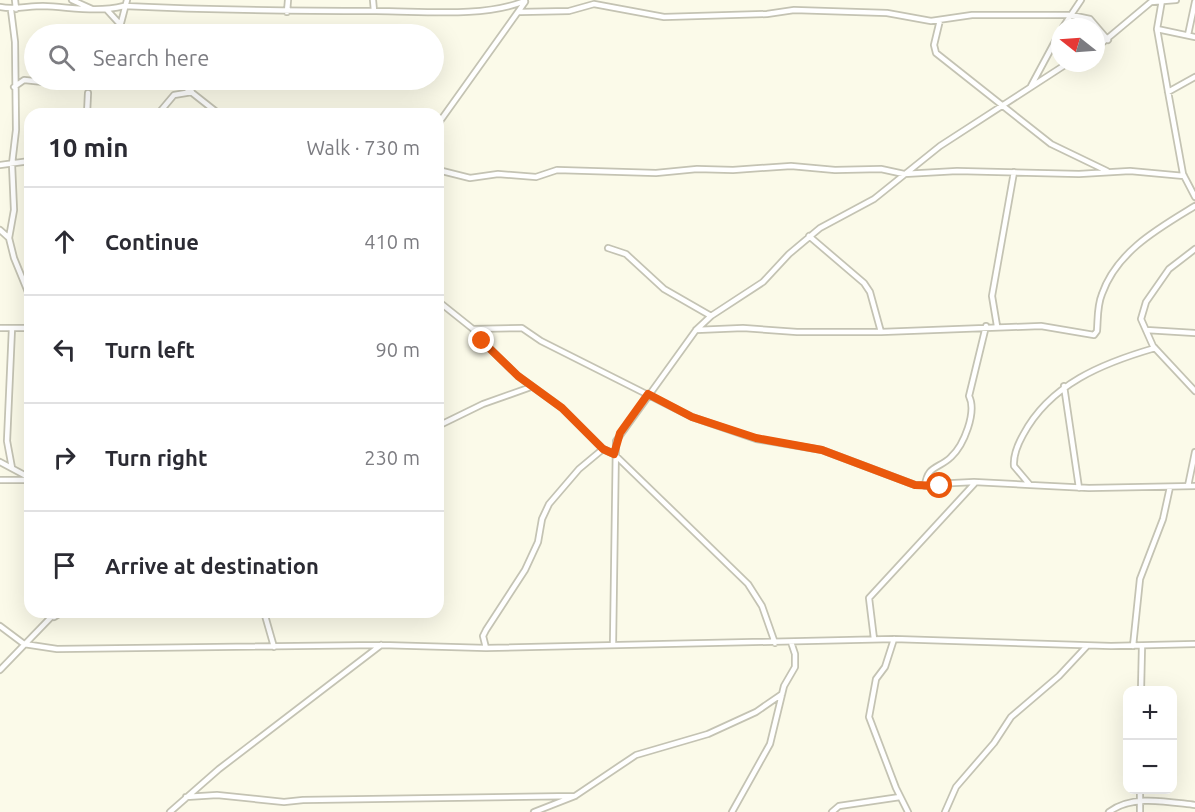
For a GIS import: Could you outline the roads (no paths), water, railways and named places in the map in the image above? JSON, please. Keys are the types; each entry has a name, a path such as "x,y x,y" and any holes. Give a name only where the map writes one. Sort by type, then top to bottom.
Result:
{"street":[{"path":"15,0 16,130 12,164 14,210 9,238 24,282"},
{"path":"73,9 72,0 95,10"},
{"path":"121,23 127,0"},
{"path":"287,12 288,0"},
{"path":"373,0 374,11"},
{"path":"1161,0 1157,29 1184,176 1195,196"},
{"path":"1105,42 1148,5 1161,0 1176,0"},
{"path":"0,7 14,9 43,6 108,10 124,6 287,12 502,9 526,1"},
{"path":"444,116 526,1"},
{"path":"1069,18 1080,1"},
{"path":"1188,35 1195,2"},
{"path":"520,12 569,11 594,4 664,17 821,10 896,14 924,20 972,15 1071,15 1090,19 1108,40"},
{"path":"108,10 121,23"},
{"path":"940,20 934,45 936,52 968,80 1004,105 1051,144 1109,172"},
{"path":"1157,29 1195,37"},
{"path":"1031,86 1051,49"},
{"path":"613,644 614,454 620,433 696,330 711,316 763,282 809,236 874,199 940,146 1054,72"},
{"path":"1168,92 1195,77"},
{"path":"14,87 24,80"},
{"path":"189,90 212,108"},
{"path":"163,108 171,97 192,92"},
{"path":"87,108 88,93"},
{"path":"0,165 24,162"},
{"path":"444,172 470,178 498,174 536,177 557,170 656,173 697,169 734,170 791,166 835,170 881,170 904,174 957,171 1153,172 1184,176"},
{"path":"997,326 992,296 1014,172"},
{"path":"696,330 743,328 797,332 881,332 986,326 1041,326 1094,335 1097,331 1102,292 1131,250 1146,236 1195,206"},
{"path":"0,230 9,238"},
{"path":"809,236 864,283 870,292 881,332"},
{"path":"608,248 626,254 664,289 711,316"},
{"path":"1195,249 1174,263 1146,302 1141,319 1149,340 1195,391"},
{"path":"444,306 473,329 482,341 531,387 562,408 603,449 614,454 748,584 762,606 775,643"},
{"path":"925,486 926,475 932,467 953,456 962,443 972,407 969,396 986,326"},
{"path":"0,328 24,328"},
{"path":"12,328 7,441 12,468"},
{"path":"473,329 522,328 541,341 692,417 756,438 822,450 915,485 975,482 1079,488 1195,486"},
{"path":"1146,330 1195,333"},
{"path":"1030,485 1014,466 1016,451 1029,424 1064,386 1111,363 1155,348"},
{"path":"1064,386 1079,488"},
{"path":"444,423 483,404 531,387"},
{"path":"486,648 483,636 525,570 538,542 544,512 570,478 603,449"},
{"path":"1188,486 1195,452"},
{"path":"0,462 24,475"},
{"path":"0,480 24,479"},
{"path":"874,639 869,598 975,482"},
{"path":"1133,646 1140,579 1163,519 1170,487"},
{"path":"0,670 52,618"},
{"path":"266,618 274,647"},
{"path":"0,626 24,644 57,650 381,645 486,648 874,639 1087,646 1195,644"},
{"path":"894,639 885,667 876,679 869,717 908,812"},
{"path":"732,812 767,754 782,694 795,667 795,654 791,642"},
{"path":"170,812 186,797 381,645"},
{"path":"945,812 956,787 994,743 1011,717 1059,676 1087,646"},
{"path":"1141,686 1142,646"},
{"path":"534,812 575,796 636,755 708,734 756,712 782,694"},
{"path":"1140,794 1140,812"},
{"path":"186,797 217,795 284,802 575,796"},
{"path":"832,812 839,806 900,797"},
{"path":"1109,812 1118,806 1139,801 1195,804"}]}
